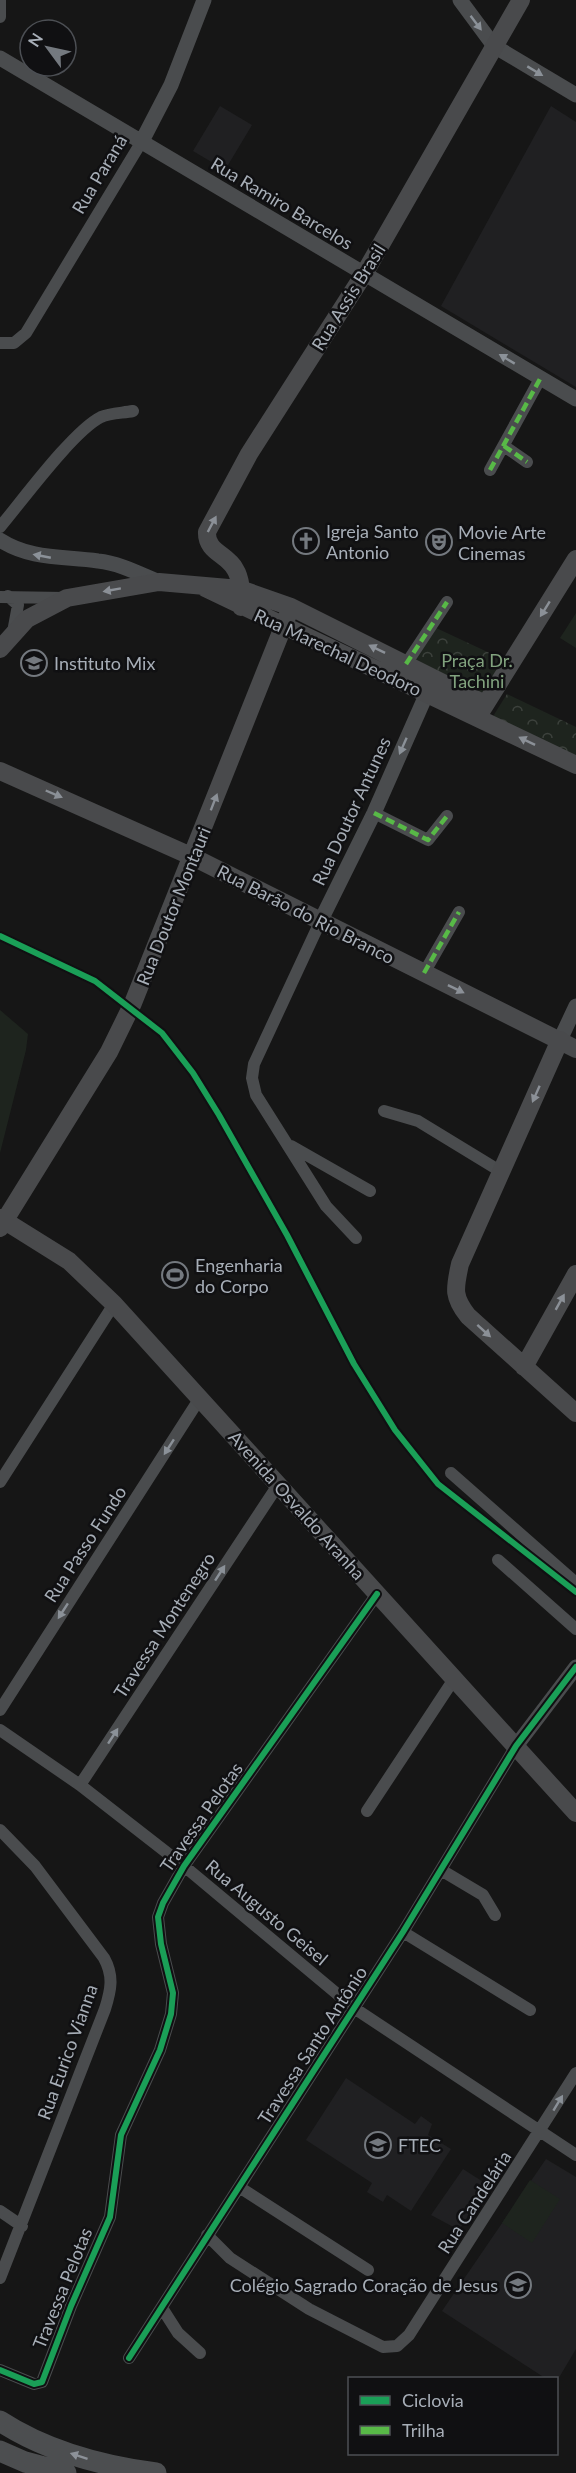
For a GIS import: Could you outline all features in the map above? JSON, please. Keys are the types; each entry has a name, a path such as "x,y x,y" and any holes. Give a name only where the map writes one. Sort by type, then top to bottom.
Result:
{"highway":[{"path":"0,2421 47,2446 95,2461 156,2473"},
{"path":"2,2457 66,2473"}],"main road":[{"name":"Rua Assis Brasil","path":"242,607 234,566 210,546 207,541 207,532 249,454 364,274 521,0"},
{"path":"482,711 576,559"},
{"name":"Rua Marechal Deodoro","path":"0,649 27,619 38,611 67,598 159,582 240,589 291,607 406,664 576,765"},
{"name":"Rua Marechal Deodoro","path":"198,585 427,693 482,711"},
{"name":"Rua Doutor Montauri","path":"2,1222 121,1028 193,857 291,607"},
{"name":"Rua Barão do Rio Branco","path":"0,771 193,857 568,1045"},
{"path":"568,1045 500,1171 460,1264 454,1289 459,1304 468,1317 576,1413"},
{"name":"Avenida Osvaldo Aranha","path":"2,1222 69,1261 114,1304 576,1813"},
{"path":"524,1367 576,1274"}],"street":[{"path":"0,0 0,17"},
{"path":"460,0 494,46 576,95"},
{"name":"Rua Paraná","path":"0,343 14,343 27,333 142,141 186,50 201,1"},
{"name":"Rua Ramiro Barcelos","path":"0,58 576,399"},
{"path":"490,470 540,379"},
{"path":"0,527 54,463 93,422 103,416 133,411"},
{"path":"504,446 527,462"},
{"path":"0,540 11,547 40,556 112,564 159,582"},
{"path":"4,597 67,598"},
{"path":"4,597 16,601 19,611 12,634"},
{"path":"406,664 447,602"},
{"name":"Rua Doutor Antunes","path":"290,1146 256,1095 252,1078 260,1050 374,813 427,693"},
{"path":"374,813 428,840 447,816"},
{"path":"424,973 459,912"},
{"path":"568,1045 576,1006"},
{"path":"384,1111 418,1121 500,1171"},
{"path":"290,1146 370,1191"},
{"path":"290,1146 326,1206 356,1238"},
{"path":"0,1482 114,1304"},
{"name":"Rua Passo Fundo","path":"0,1710 200,1398"},
{"path":"451,1473 576,1583"},
{"name":"Travessa Montenegro","path":"80,1785 278,1485"},
{"path":"498,1560 576,1629"},
{"name":"Travessa Pelotas","path":"0,2370 34,2384 42,2382 45,2378 71,2306 110,2217 121,2135 160,2050 171,2014 173,1993 161,1944 158,1917 163,1903 184,1866 377,1594"},
{"path":"516,1746 576,1667"},
{"path":"367,1811 454,1679"},
{"name":"Rua Augusto Geisel","path":"0,1730 80,1785 184,1866 354,2008 576,2155"},
{"name":"Travessa Santo Antônio","path":"129,2358 403,1932 516,1746"},
{"name":"Rua Eurico Vianna","path":"0,1830 35,1866 58,1895 104,1958 111,1974 105,2009 0,2278"},
{"path":"441,1870 483,1895 495,1915"},
{"path":"403,1932 530,2010"},
{"name":"Rua Candelária","path":"207,2235 230,2258 309,2309 383,2347 398,2346 409,2335 576,2073"},
{"path":"239,2187 368,2270"},
{"path":"0,2211 22,2226"},
{"path":"162,2308 178,2333 200,2353"}],"shaded area":[{"path":"220,106 252,125 225,170 193,151"},
{"path":"551,106 576,122 576,387 441,306"},
{"name":"FTEC","path":"346,2078 415,2124 421,2116 432,2124 428,2135 451,2149 411,2211 387,2195 383,2202 367,2192 372,2183 306,2140"},
{"name":"Colégio Sagrado Coração de Jesus","path":"546,2159 576,2177 576,2349 558,2379 558,2377 543,2377 442,2311"},
{"path":"463,2169 488,2185 459,2230 431,2215"}],"green space":[{"path":"576,613 576,648 560,638"},
{"name":"Praça Dr. Tachini","path":"434,627 509,662 486,698 413,661"},
{"path":"507,694 576,727 576,759 492,718"},
{"path":"0,1010 28,1034 0,1153"},
{"path":"530,2180 560,2199 532,2243 502,2223"}],"marked path":[{"path":"490,470 540,379"},
{"path":"504,446 527,462"},
{"path":"406,664 447,602"},
{"path":"374,813 428,840 447,816"},
{"path":"424,973 459,912"}],"cycle path":[{"path":"0,936 95,981 162,1033 193,1073 219,1115 287,1235 354,1364 395,1430 438,1484 576,1592"},
{"path":"0,2370 34,2384 42,2382 71,2306 110,2217 121,2135 160,2050 171,2014 173,1993 161,1944 158,1917 163,1903 184,1866 377,1594"},
{"path":"129,2358 403,1932 516,1746 576,1667"}],"place":[{"name":"Igreja Santo Antonio","path":"306,541"},
{"name":"Movie Arte Cinemas","path":"439,542"},
{"name":"Instituto Mix","path":"34,663"},
{"name":"Engenharia do Corpo","path":"175,1275"},
{"name":"FTEC","path":"378,2145"},
{"name":"Colégio Sagrado Coração de Jesus","path":"518,2285"}]}
